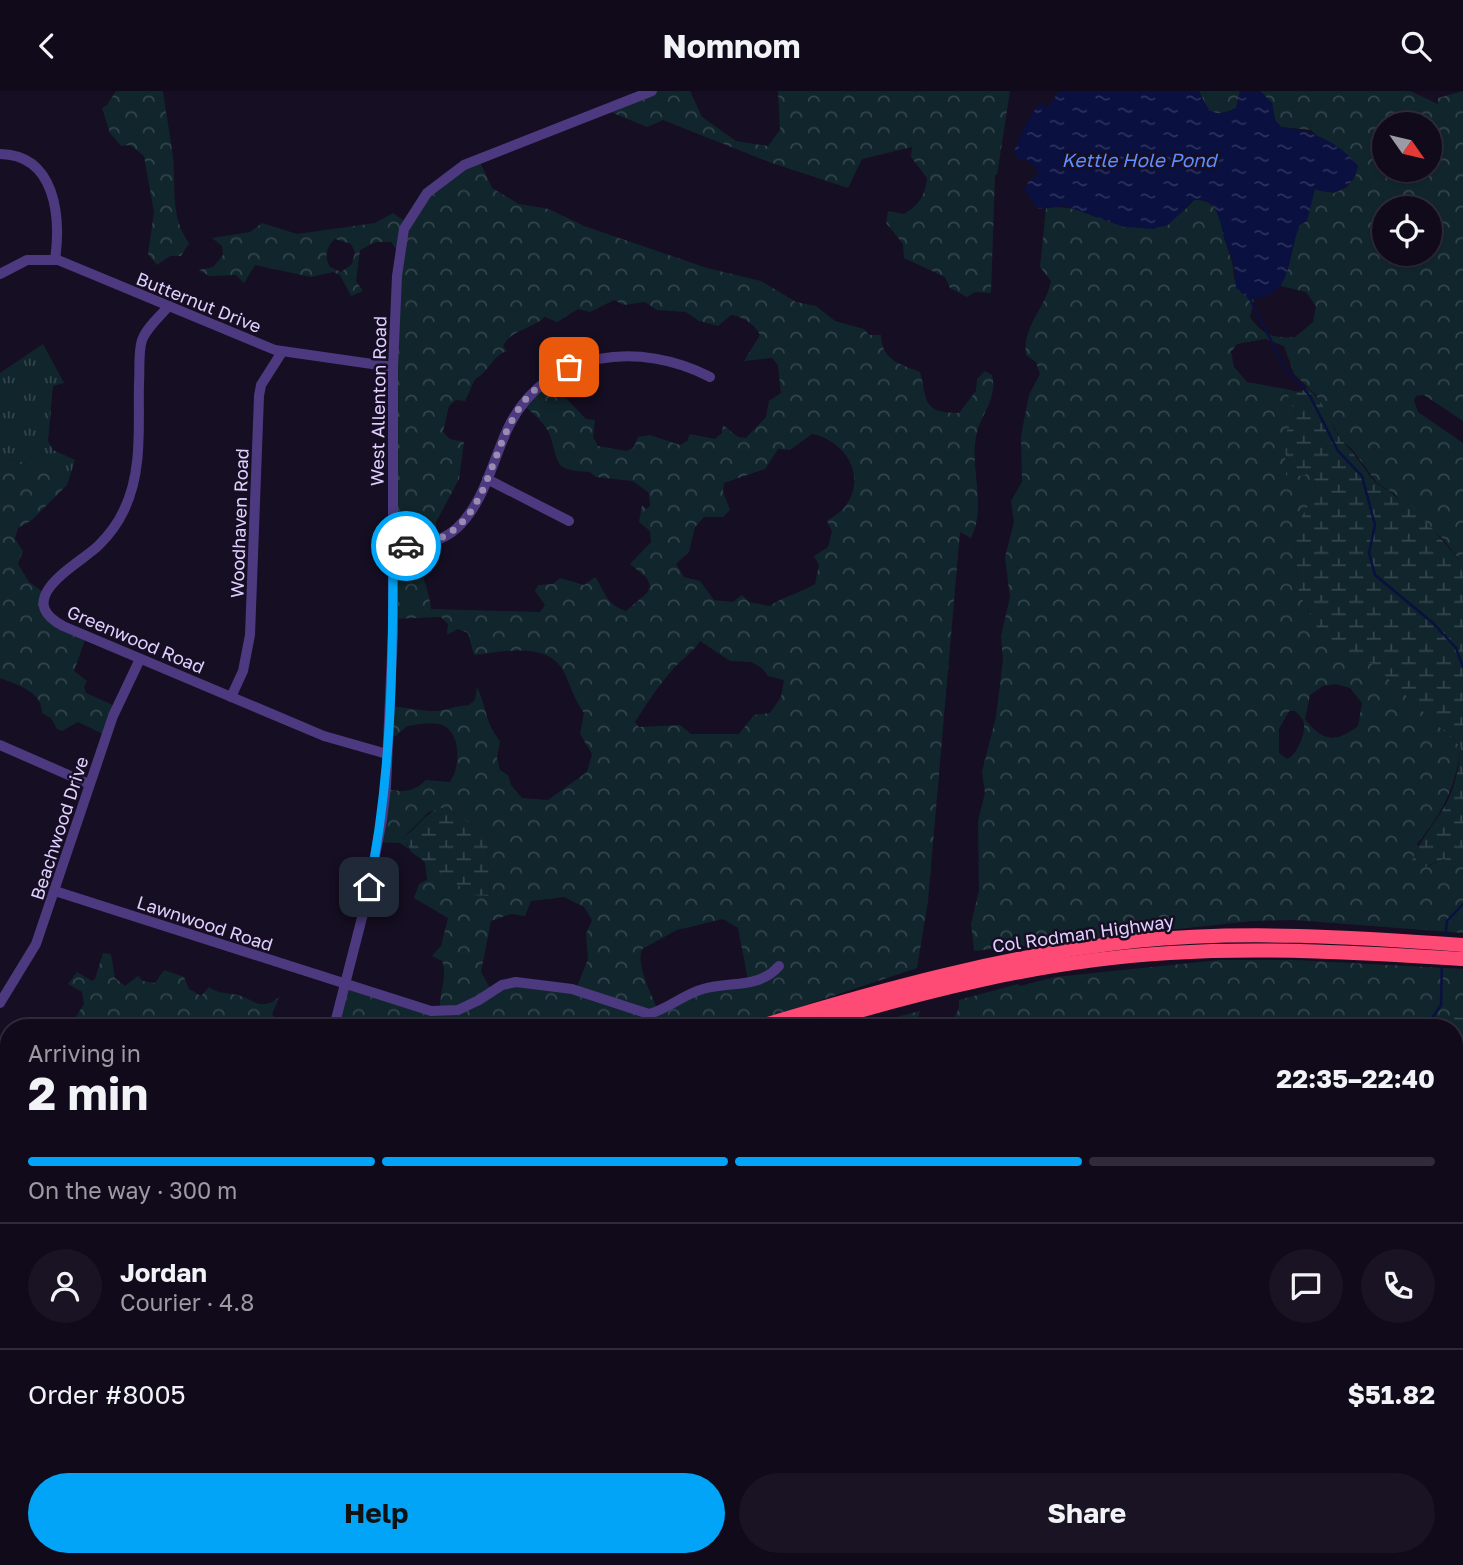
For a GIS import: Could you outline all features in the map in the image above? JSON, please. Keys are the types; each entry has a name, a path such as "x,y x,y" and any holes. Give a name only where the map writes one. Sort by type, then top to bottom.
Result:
{"highway":[{"name":"Col Rodman Highway","path":"785,1019 907,983 1017,959 1136,941 1294,935 1450,951"},
{"name":"Col Rodman Highway","path":"831,1019 897,999 1053,966 1119,958 1275,949 1450,951"}],"street":[{"name":"West Allenton Road","path":"336,1019 382,820 387,754 393,547 393,367 399,250 407,222 427,193 464,165 652,91"},
{"path":"0,153 26,160 41,172 51,187 55,204 55,260"},
{"name":"Butternut Drive","path":"0,274 27,260 55,260 282,352 393,367"},
{"name":"Greenwood Road","path":"169,306 148,329 140,349 136,463 123,511 99,546 55,579 45,598 49,615 54,621 140,659 324,736 387,754"},
{"name":"Woodhaven Road","path":"231,697 243,671 250,635 259,396 261,385 282,352"},
{"path":"393,547 430,544 449,535 470,513 520,407 545,381 569,367 597,358 637,356 679,364 710,377"},
{"path":"487,479 569,521"},
{"name":"Beachwood Drive","path":"0,1003 29,958 55,891 113,716 140,659"},
{"path":"0,745 89,784"},
{"name":"Lawnwood Road","path":"55,891 420,1009 442,1012 472,1004 509,983 550,985 579,991 649,1014 702,989 758,981 772,974 779,966"}],"green space":[{"path":"116,91 163,91 173,157 176,212 189,243 181,256 170,256 157,265 148,254 154,212 144,156 130,145 121,146 110,133 102,108"},
{"path":"652,91 690,91 702,117 736,141 768,146 780,130 778,91 1010,91 995,175 991,293 975,292 967,297 950,288 945,277 904,258 903,244 886,223 888,211 904,214 914,207 925,190 927,178 911,157 912,147 862,159 848,188 769,162 663,120 647,127 608,111"},
{"path":"1199,91 1240,91 1236,108 1216,113 1205,104"},
{"path":"1260,91 1410,91 1438,104 1438,98 1463,91 1463,421 1424,395 1416,396 1414,401 1418,412 1463,443 1463,564 1442,538 1400,503 1396,495 1377,483 1351,448 1342,441 1316,395 1294,374 1284,346 1265,339 1237,344 1231,352 1234,367 1247,382 1286,389 1296,416 1285,434 1286,474 1291,478 1314,472 1315,494 1293,532 1299,593 1321,635 1350,655 1373,664 1461,747 1456,774 1446,799 1434,822 1417,844 1427,867 1443,859 1463,864 1463,933 1294,920 1252,921 974,951 971,924 979,890 978,821 985,793 982,772 996,717 1003,660 1001,636 1010,597 1005,557 1014,522 1011,501 1022,482 1021,436 1029,395 1040,374 1036,362 1026,355 1026,345 1031,326 1051,281 1040,267 1046,208 1086,212 1140,227 1158,225 1176,217 1194,200 1209,203 1220,219 1234,279 1254,299 1250,317 1259,328 1269,334 1295,337 1313,322 1316,306 1306,292 1281,286 1294,238 1315,189 1334,193 1347,187 1356,175 1311,130 1281,127 1275,120 1272,103","holes":["1336,684 1350,688 1362,703 1358,726 1343,735 1323,736 1305,719 1310,695 1323,686","1289,711 1295,711 1301,717 1304,729 1294,754 1287,759 1279,753 1279,729"]},
{"path":"479,160 492,188 519,204 549,209 584,226 707,268 761,281 796,302 816,306 835,321 864,329 869,335 881,335 885,351 894,361 920,372 928,403 938,411 959,413 976,391 977,379 985,371 992,375 991,400 976,437 976,526 971,538 960,532 928,901 917,968 763,1019 333,1019 341,986 440,1009 444,966 442,961 432,956 441,946 448,918 414,898 419,884 427,880 425,863 419,856 433,867 490,896 487,835 447,808 429,812 404,837 409,849 400,843 375,842 385,789 407,791 426,780 450,782 457,761 454,738 442,725 427,723 407,726 396,736 387,735 389,706 435,711 469,705 475,700 477,687 489,722 500,741 497,758 500,770 508,775 511,785 522,798 548,800 587,772 592,754 580,734 584,713 565,674 549,656 525,651 474,655 468,633 458,629 447,635 448,624 441,617 390,619 399,253 391,242 376,242 360,250 356,281 363,291 351,296 340,275 333,272 311,277 255,265 244,283 236,275 209,276 199,270 213,267 223,255 222,246 212,238 250,232 262,223 297,234 375,223 393,213 406,222 416,207","holes":["335,239 351,244 355,252 352,264 341,272 330,267 327,260 328,249","614,300 624,305 645,302 657,310 686,312 699,321 718,326 731,315 740,317 760,335 744,361 772,358 778,365 781,393 769,401 766,417 746,438 738,437 723,425 722,433 715,439 690,434 687,441 680,445 650,435 638,437 634,447 627,451 598,446 593,437 595,420 586,419 564,396 555,397 545,383 523,405 547,429 561,465 571,470 590,472 596,477 633,481 649,493 650,506 646,509 642,505 639,522 650,531 651,542 630,564 647,578 650,586 647,593 626,611 610,601 595,577 584,585 560,578 553,584 538,585 535,591 545,605 540,612 431,609 414,547 433,542 436,522 459,479 464,442 450,439 443,432 449,406 456,400 465,401 475,379 507,351 503,346 512,336 545,317 557,322 578,309 590,312","812,434 824,438 843,452 854,473 851,496 842,510 827,521 832,531 828,547 814,556 819,565 815,584 770,606 749,602 742,595 733,602 714,600 700,581 684,577 676,564 689,552 695,527 704,517 723,517 730,510 723,492 724,483 765,469 778,449 790,450","700,641 730,661 751,662 762,668 768,676 784,680 781,697 770,713 754,715 739,734 691,734 680,725 639,727 635,722 653,694","564,897 584,907 592,920 586,934 588,959 576,989 517,982 490,988 481,972 491,921 511,914 525,916 531,901","723,919 738,928 748,980 657,1008 642,971 642,949 677,930"]},
{"path":"43,344 64,383 53,386 48,441 53,450 75,460 67,485 62,476 39,466 0,457 0,373"},
{"path":"1307,388 1320,401 1340,437 1375,482 1392,493 1400,503 1408,501 1463,564 1463,864 1443,859 1414,872 1410,867 1418,848 1451,794 1461,747 1373,664 1350,655 1321,635 1299,593 1293,532 1315,494 1314,472 1291,478 1286,475 1285,434 1296,416 1286,389 1299,392"},
{"path":"0,457 39,466 62,476 67,485 32,520 18,528 15,539 23,551 18,564 29,582 43,592 53,620 86,637 74,671 87,681 84,687 86,693 115,706 103,734 78,722 62,731 57,729 51,718 42,713 41,705 33,694 0,678"},
{"path":"447,808 487,835 490,896 472,895 411,852 404,837 430,813"},
{"path":"103,953 111,954 115,978 125,986 138,976 143,981 155,983 164,970 184,977 189,989 201,996 209,987 260,1004 274,1001 280,996 272,1014 276,1019 75,1019 84,1004 82,992 68,984 77,972 92,981"},
{"path":"1220,960 1295,960 1463,969 1463,1018 954,1019 959,1008 959,1000 1055,977"},
{"path":"920,1011 918,1019 889,1019"}],"water":[{"name":"Kettle Hole Pond","path":"1059,91 1199,91 1209,109 1221,113 1236,108 1240,91 1260,91 1272,103 1275,120 1281,127 1303,131 1333,143 1358,166 1356,174 1342,189 1330,192 1315,189 1307,221 1300,225 1282,284 1264,297 1249,299 1236,288 1234,265 1217,211 1202,200 1194,200 1168,225 1153,229 1124,227 1065,206 1038,209 1024,190 1030,179 1038,176 1037,169 1014,153 1021,134 1037,107 1040,103 1049,107"}],"waterway":[{"path":"1250,299 1284,366 1310,396 1338,451 1362,476 1375,525 1369,553 1375,575 1433,623 1456,648 1463,667"},
{"path":"1445,939 1447,921 1463,904"},
{"path":"1431,1019 1441,1005 1442,963"}],"way so far":[{"path":"406,546 430,544 440,540 464,521 482,492 501,444 520,407 535,389 569,367"}],"route":[{"path":"369,887 386,787 393,632 393,547 406,546"}]}
